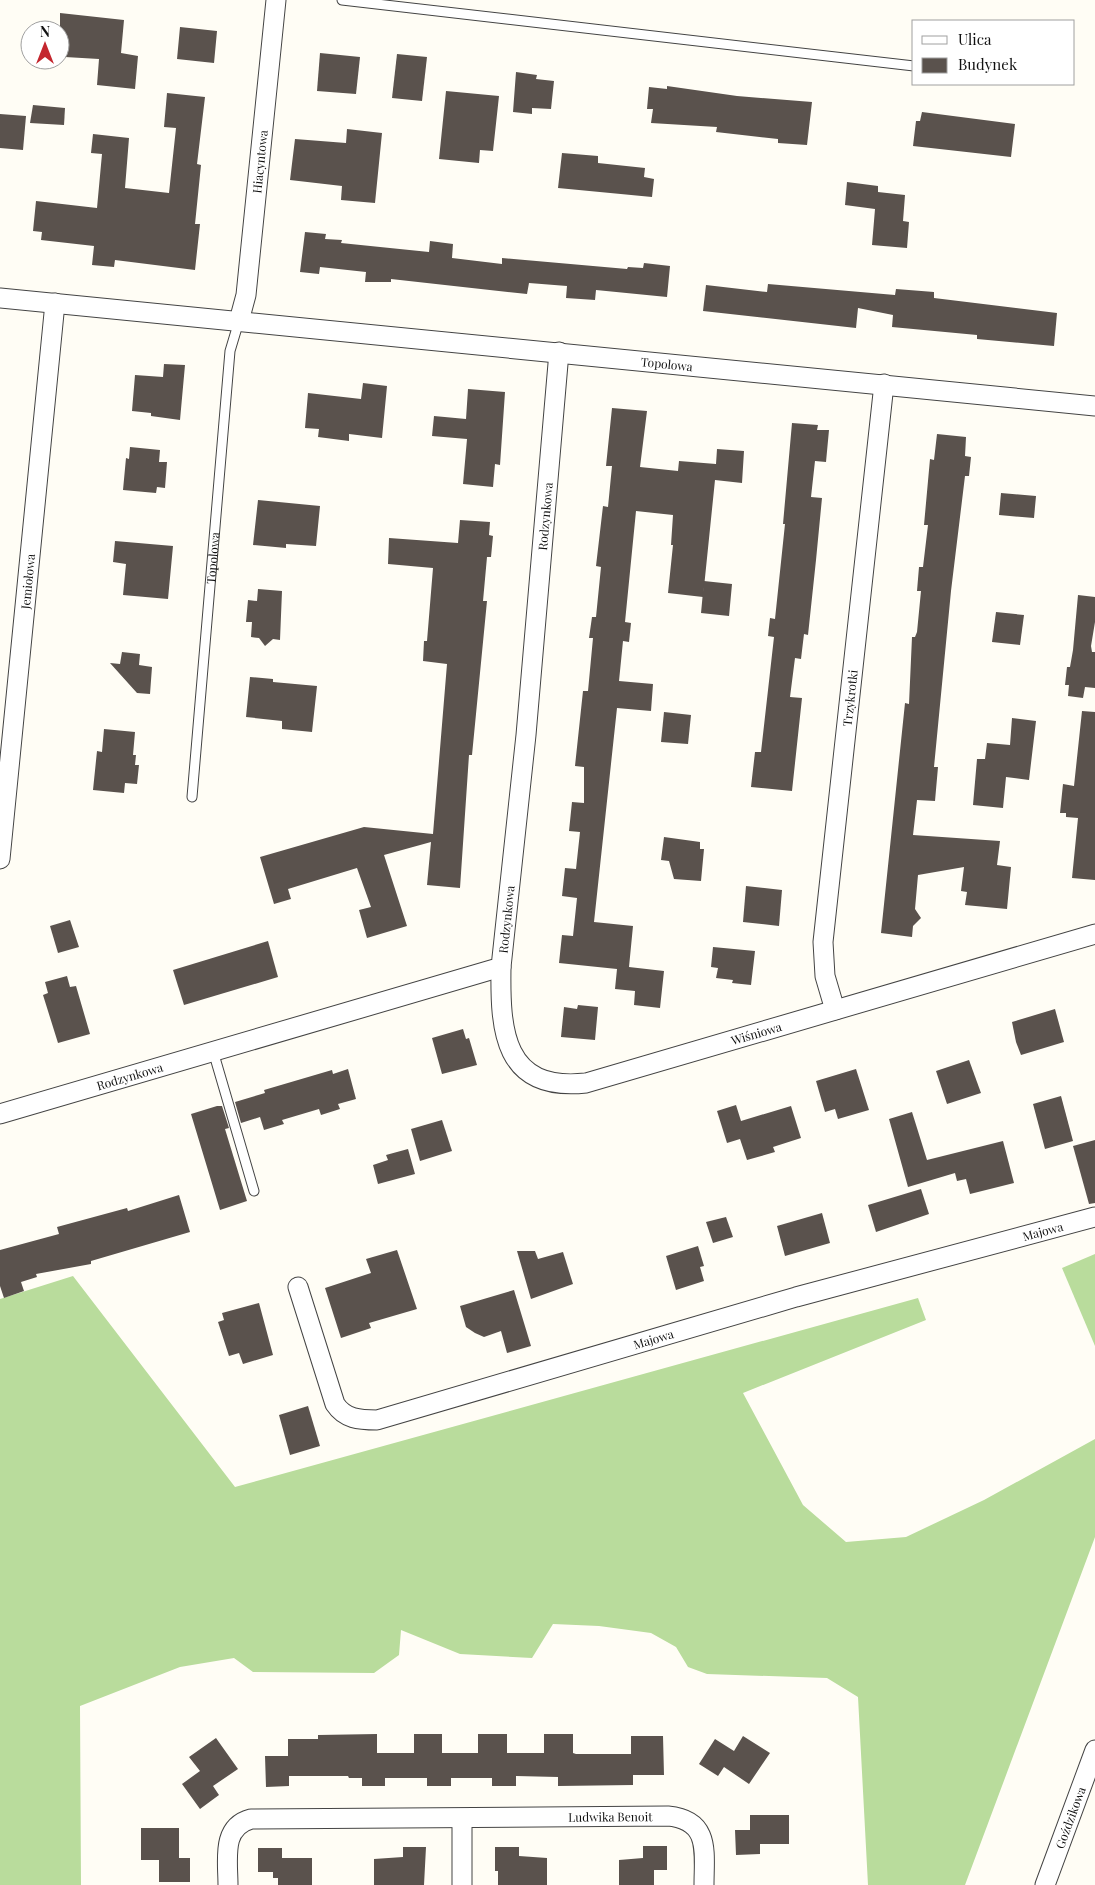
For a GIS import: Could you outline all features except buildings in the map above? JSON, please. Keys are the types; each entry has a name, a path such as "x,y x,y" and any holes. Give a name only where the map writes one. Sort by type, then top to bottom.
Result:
{"street":[{"name":"Hiacyntowa","path":"239,321 247,286 276,0"},
{"name":"Topolowa","path":"0,298 1095,406"},
{"name":"Jemiołowa","path":"0,859 56,303"},
{"name":"Rodzynkowa","path":"0,1114 501,966 526,734 559,352"},
{"name":"Trzykrotki","path":"836,1010 825,976 823,942 884,384"},
{"name":"Wiśniowa","path":"501,966 502,1017 506,1039 512,1052 520,1066 531,1074 544,1081 565,1085 586,1083 1095,934"},
{"name":"Majowa","path":"298,1287 335,1404 340,1411 356,1420 376,1420 806,1294 1095,1217"},
{"name":"Goździkowa","path":"1045,1885 1094,1753"},
{"name":"Ludwika Benoit","path":"228,1885 228,1844 236,1826 252,1819 679,1817 700,1831 704,1841 704,1885"},
{"path":"462,1819 462,1885"}],"lane":[{"path":"342,0 912,66"},
{"name":"Topolowa","path":"192,797 230,351 239,321"},
{"path":"213,1051 254,1191"}],"green space":[{"path":"1095,1254 1095,1346 1062,1268"},
{"path":"73,1276 235,1487 918,1298 926,1320 743,1393 803,1505 846,1542 906,1537 984,1500 1095,1439 1095,1537 965,1885 868,1885 858,1697 827,1678 707,1674 688,1667 676,1647 651,1633 599,1626 553,1624 532,1658 460,1654 401,1630 399,1655 374,1673 253,1672 234,1658 180,1667 80,1706 81,1885 0,1885 0,1299"}]}
